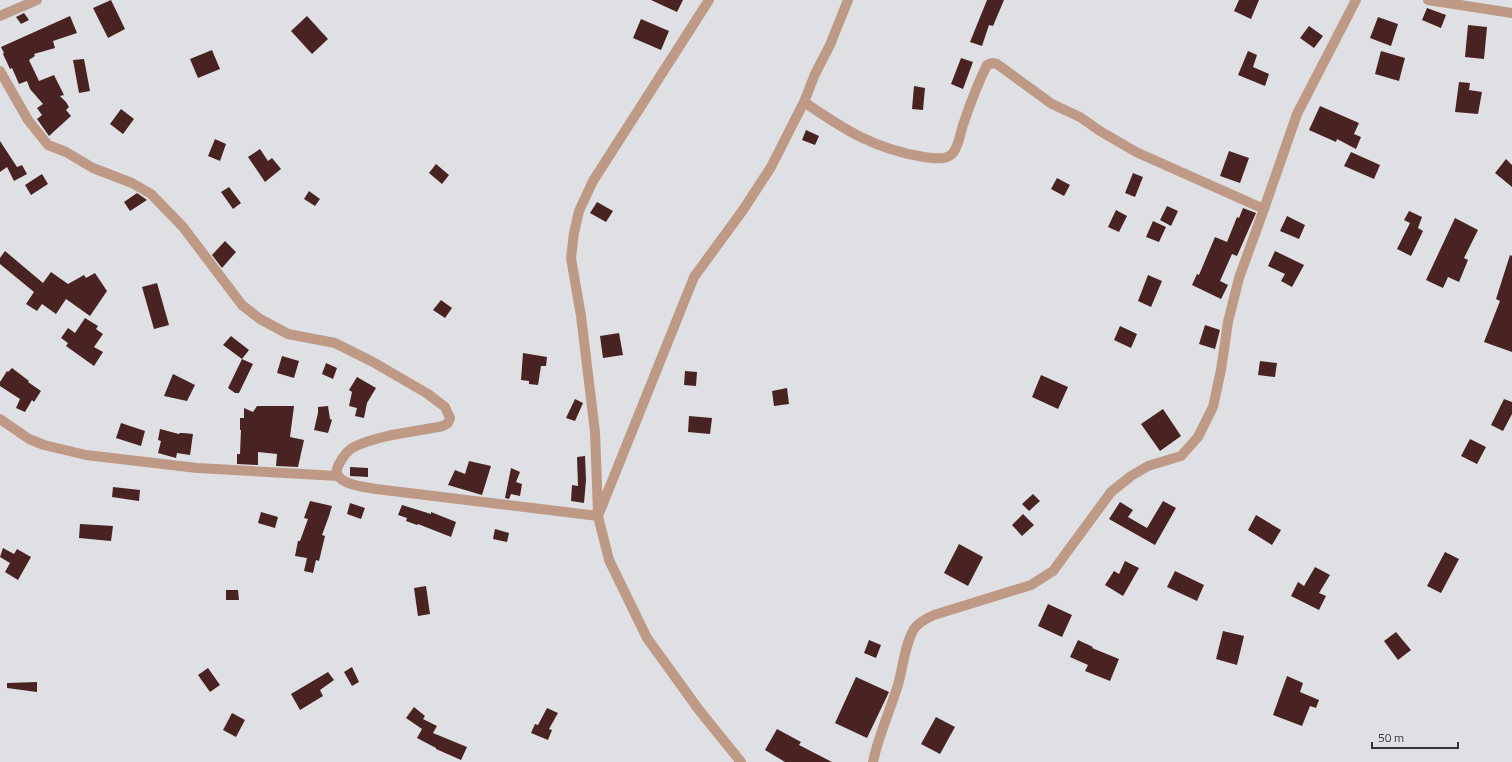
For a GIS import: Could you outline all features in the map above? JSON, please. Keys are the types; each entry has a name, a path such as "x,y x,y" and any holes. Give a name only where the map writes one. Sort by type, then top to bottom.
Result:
{"street":[{"path":"0,16 37,0"},
{"path":"709,0 593,181 579,211 574,232 571,258 595,432 598,516 609,560 647,638 699,710 741,762"},
{"path":"598,516 694,277 743,210 771,167 804,102 815,74 830,45 848,0"},
{"path":"873,762 884,721 897,688 910,638 915,628 924,619 1031,585 1052,571 1111,492 1131,476 1148,466 1181,456 1198,437 1213,407 1221,370 1228,322 1239,278 1297,114 1356,0"},
{"path":"1428,0 1512,12"},
{"path":"804,102 846,131 878,146 908,154 937,158 948,157 953,153 958,144 972,99 987,66 992,63 997,64 1052,104 1080,117 1100,131 1136,152 1264,209"},
{"path":"0,71 28,120 48,145 66,152 93,168 132,183 151,194 183,227 208,262 227,283 233,294 242,305 260,319 288,334 334,343 373,362 428,394 445,407 450,418 443,426 385,437 355,446 344,456 337,468 338,476 342,480 350,484 376,489 598,516"},
{"path":"0,419 29,439 86,455 197,468 338,476"}],"building":[{"path":"111,0 125,29 108,38 93,8"},
{"path":"651,0 683,0 677,12"},
{"path":"987,0 1004,0 993,26 989,25 982,46 970,42"},
{"path":"1239,0 1259,0 1251,19 1234,11"},
{"path":"1427,8 1446,15 1441,28 1422,20"},
{"path":"24,13 29,20 21,24 16,17"},
{"path":"70,16 77,33 53,41 55,48 34,54 35,56 29,60 39,81 54,75 64,95 60,96 69,107 66,110 71,116 49,136 37,119 42,115 37,108 43,104 30,89 27,81 19,84 12,68 10,69 1,47"},
{"path":"307,16 328,39 312,54 291,31"},
{"path":"1378,17 1398,24 1391,46 1370,38"},
{"path":"641,19 669,31 661,50 633,38"},
{"path":"1468,25 1487,27 1484,59 1465,57"},
{"path":"1309,26 1323,36 1314,48 1300,38"},
{"path":"212,50 220,69 198,78 190,59"},
{"path":"1248,51 1257,55 1253,67 1269,74 1265,86 1238,75"},
{"path":"1381,51 1405,58 1399,81 1375,74"},
{"path":"961,58 973,62 963,89 951,84"},
{"path":"84,59 90,91 79,93 73,60"},
{"path":"1459,82 1470,83 1469,90 1482,92 1478,114 1455,112"},
{"path":"914,86 925,88 923,110 912,109"},
{"path":"1320,106 1359,123 1354,134 1361,137 1356,149 1337,139 1336,142 1309,130"},
{"path":"121,109 134,119 123,134 110,124"},
{"path":"806,130 819,136 815,145 802,140"},
{"path":"215,139 226,144 220,161 208,156"},
{"path":"0,141 17,167 22,165 27,174 14,181 7,167 0,172"},
{"path":"260,149 268,161 272,158 281,169 265,182 248,157"},
{"path":"1229,151 1249,158 1240,183 1220,176"},
{"path":"1351,152 1380,165 1374,179 1344,166"},
{"path":"1506,159 1512,165 1512,187 1495,173"},
{"path":"436,164 449,175 442,184 429,173"},
{"path":"1133,173 1143,177 1135,197 1125,193"},
{"path":"42,174 48,184 31,195 25,185"},
{"path":"1057,178 1070,185 1064,196 1051,189"},
{"path":"229,187 241,203 233,209 221,192"},
{"path":"309,191 320,199 315,206 304,199"},
{"path":"137,193 147,200 130,211 124,202"},
{"path":"597,202 613,211 606,222 590,213"},
{"path":"1167,206 1178,211 1171,226 1160,220"},
{"path":"1243,208 1256,213 1237,256 1232,254 1220,281 1228,285 1221,299 1192,285 1197,274 1199,275 1215,237 1227,242 1237,217 1239,218"},
{"path":"1116,210 1127,216 1119,232 1108,227"},
{"path":"1409,211 1422,217 1418,228 1423,231 1411,256 1397,249 1410,223 1404,220"},
{"path":"1287,216 1305,225 1299,239 1280,231"},
{"path":"1455,218 1478,230 1464,258 1468,260 1459,282 1448,277 1443,288 1426,280"},
{"path":"1153,221 1166,227 1159,242 1146,237"},
{"path":"225,241 236,252 222,268 212,255"},
{"path":"5,251 43,283 51,272 68,284 84,275 86,278 95,273 107,291 90,316 66,299 56,314 42,304 37,311 26,304 34,292 0,264 0,258"},
{"path":"1275,251 1304,265 1292,287 1281,281 1285,274 1268,266"},
{"path":"1510,255 1512,256 1512,352 1484,342 1500,301 1496,299"},
{"path":"1148,275 1162,281 1151,307 1138,301"},
{"path":"157,283 169,325 154,329 142,287"},
{"path":"441,300 452,308 445,318 433,310"},
{"path":"85,318 98,326 96,329 103,334 94,347 103,352 94,366 66,346 68,343 61,338 68,328 75,333"},
{"path":"1205,325 1220,330 1215,349 1199,344"},
{"path":"1120,326 1137,334 1131,348 1114,340"},
{"path":"619,333 623,355 603,358 600,336"},
{"path":"231,336 249,350 242,359 223,345"},
{"path":"523,353 547,357 546,366 541,366 538,385 529,384 529,381 521,380"},
{"path":"282,356 299,361 294,378 277,373"},
{"path":"242,359 253,364 239,393 235,393 228,388"},
{"path":"1260,361 1277,363 1275,377 1258,375"},
{"path":"326,363 337,368 333,379 322,374"},
{"path":"12,368 41,391 34,402 32,400 25,412 16,408 20,399 0,386 0,382 7,371 8,372"},
{"path":"685,371 697,372 696,386 684,385"},
{"path":"173,374 195,385 187,401 164,396"},
{"path":"1041,375 1068,387 1058,409 1032,397"},
{"path":"357,377 376,388 367,403 364,418 355,416 357,408 349,406 352,392 349,390"},
{"path":"787,388 789,404 774,406 772,391"},
{"path":"575,399 583,403 575,421 566,418"},
{"path":"1504,399 1512,402 1512,414 1503,431 1491,425"},
{"path":"257,406 294,406 290,437 304,440 298,467 276,466 277,454 258,452 258,465 237,464 237,454 240,454 240,418 244,418 244,408 253,412"},
{"path":"328,406 330,419 332,420 328,433 314,430 318,407"},
{"path":"1163,409 1181,436 1160,451 1141,424"},
{"path":"689,416 712,418 710,434 688,432"},
{"path":"121,423 145,431 141,446 116,438"},
{"path":"160,429 179,434 193,434 190,455 177,453 176,458 158,453 161,441 158,440"},
{"path":"1470,439 1486,447 1477,464 1461,456"},
{"path":"585,456 586,480 584,503 571,501 572,485 578,486 577,457"},
{"path":"469,461 491,466 482,495 448,485 455,470 465,474"},
{"path":"350,467 368,468 368,477 350,476"},
{"path":"511,468 520,472 516,482 522,484 520,496 511,494 509,499 505,498"},
{"path":"113,487 140,490 139,501 112,497"},
{"path":"1033,494 1040,501 1029,511 1022,504"},
{"path":"310,501 332,506 322,535 325,536 319,561 316,560 313,573 304,571 307,558 295,556 298,541 300,541 308,519 304,518"},
{"path":"1163,501 1176,508 1155,545 1109,519 1120,502 1133,510 1128,517 1147,528"},
{"path":"350,503 365,508 361,519 347,514"},
{"path":"402,505 431,514 431,512 456,522 451,537 406,521 407,518 398,515"},
{"path":"261,512 278,517 275,528 258,523"},
{"path":"1023,514 1034,525 1022,536 1012,525"},
{"path":"1256,515 1281,530 1272,545 1248,530"},
{"path":"80,524 113,526 111,541 79,538"},
{"path":"495,529 509,533 507,542 493,539"},
{"path":"959,544 983,557 968,586 944,573"},
{"path":"3,548 14,554 17,549 31,557 18,580 5,572 10,563 0,557"},
{"path":"1445,552 1459,559 1441,593 1427,586"},
{"path":"1125,561 1139,568 1123,596 1105,585 1114,571 1119,574"},
{"path":"1315,567 1330,575 1319,593 1326,596 1319,610 1291,596 1298,582 1304,586"},
{"path":"1175,571 1204,585 1197,601 1167,587"},
{"path":"426,586 430,614 418,616 414,588"},
{"path":"226,590 238,590 239,600 226,600"},
{"path":"1048,604 1072,615 1062,637 1038,626"},
{"path":"1223,631 1244,636 1237,665 1216,659"},
{"path":"1396,632 1411,650 1398,660 1384,641"},
{"path":"869,640 881,645 876,658 864,653"},
{"path":"1078,640 1093,647 1092,648 1119,659 1110,681 1085,671 1088,665 1070,657"},
{"path":"352,667 359,682 352,686 344,672"},
{"path":"208,668 220,685 210,692 198,675"},
{"path":"328,672 334,680 320,690 323,696 300,710 291,694"},
{"path":"1287,676 1303,683 1300,692 1319,700 1316,708 1310,706 1302,726 1273,715"},
{"path":"856,677 889,692 867,738 835,723"},
{"path":"37,682 37,692 7,688 7,683"},
{"path":"414,707 425,716 423,719 437,726 433,733 467,747 461,760 436,749 417,738 422,729 406,718"},
{"path":"547,708 558,713 549,729 552,730 548,740 531,733 535,724 538,725"},
{"path":"232,713 245,720 236,737 223,730"},
{"path":"936,717 955,727 940,754 921,744"},
{"path":"777,729 801,742 799,745 832,762 785,762 765,750"}]}
